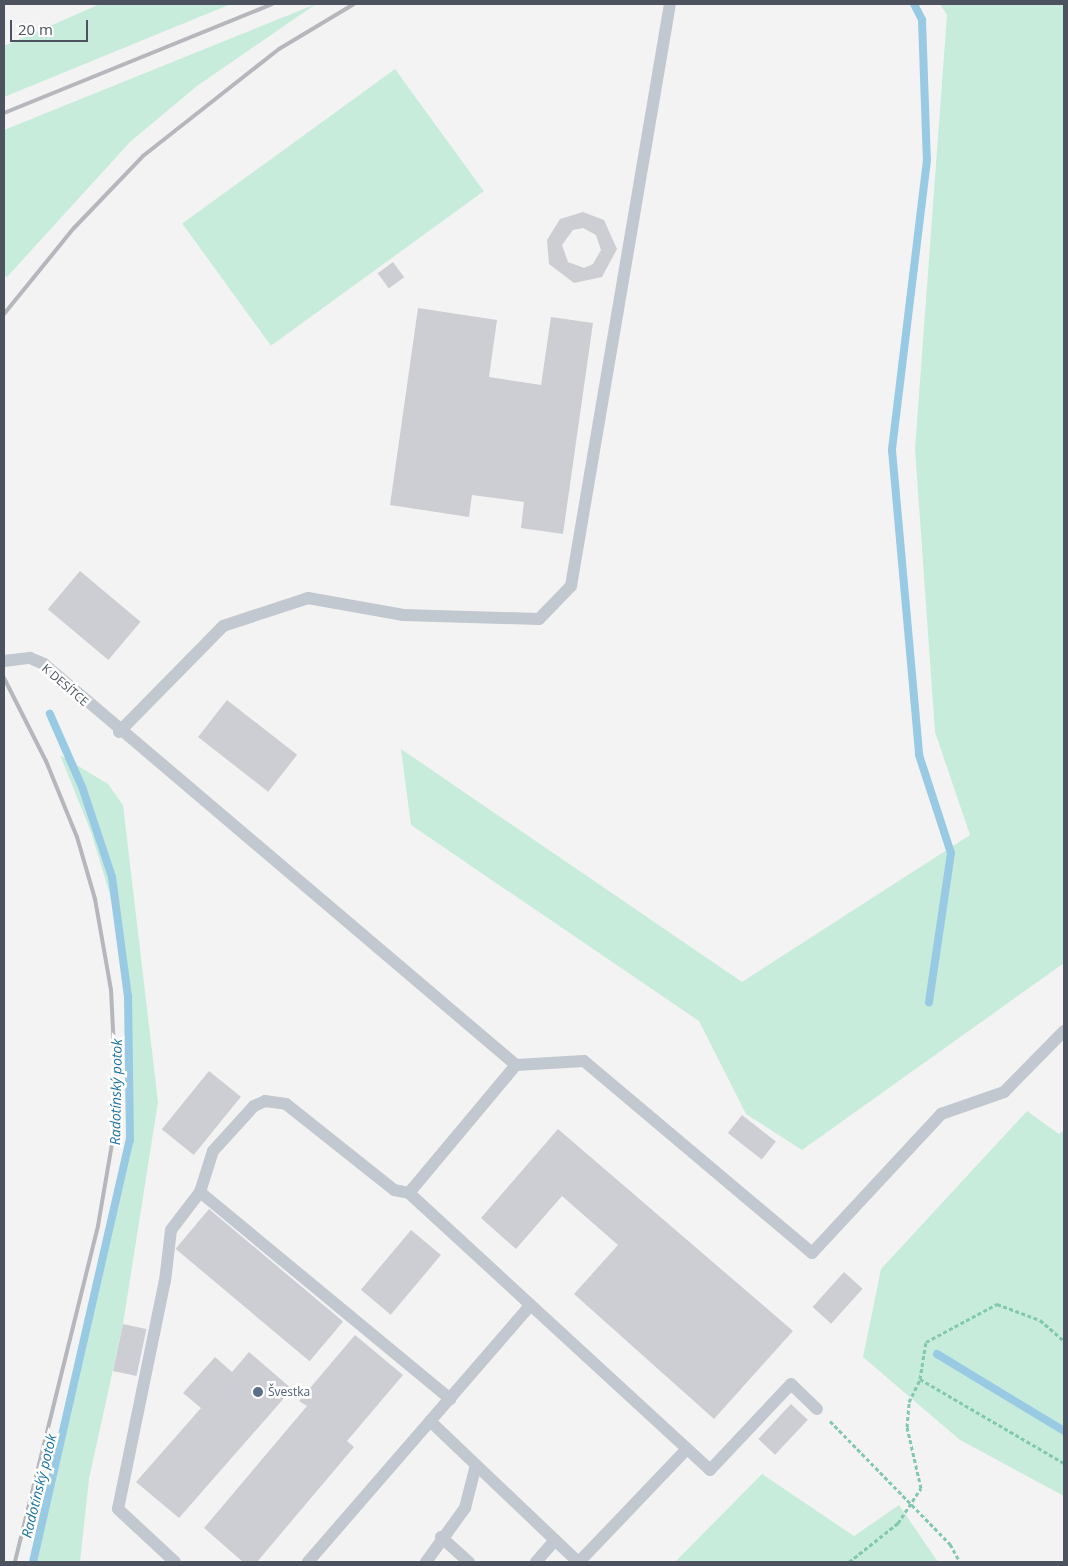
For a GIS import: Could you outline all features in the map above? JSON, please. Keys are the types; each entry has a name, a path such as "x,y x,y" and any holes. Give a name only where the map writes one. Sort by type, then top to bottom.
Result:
{"lane":[{"path":"119,732 223,626 308,598 403,615 539,619 571,586 670,4"},
{"name":"K DESÍTCE","path":"4,661 30,658 44,664 119,732 516,1065"},
{"path":"409,1194 516,1065 584,1061 812,1253 941,1114 1004,1092 1064,1031"},
{"path":"175,1562 118,1509 165,1281 171,1230 200,1192 213,1151 254,1106 264,1101 286,1104 394,1190 409,1194 710,1470 791,1384 817,1409"},
{"path":"200,1192 450,1399"},
{"path":"308,1562 531,1305"},
{"path":"430,1421 579,1562 687,1449"},
{"path":"426,1562 441,1537 465,1508 476,1465"},
{"path":"441,1537 469,1562"},
{"path":"536,1562 555,1540"}],"path":[{"path":"849,1562 898,1523 921,1488 907,1427 908,1402 920,1379 926,1342 997,1304 1040,1320 1064,1341"},
{"path":"920,1379 1064,1463"},
{"path":"817,1409 912,1502 950,1544 960,1562"}],"green space":[{"path":"100,4 231,4 4,97 4,46"},
{"path":"316,4 197,86 130,142 7,277 4,275 4,130"},
{"path":"940,4 1064,4 1064,963 802,1150 746,1114 699,1021 411,825 401,749 742,982 970,835 935,732 915,449 947,15"},
{"path":"395,69 484,191 271,346 182,224"},
{"path":"60,755 108,784 123,805 158,1102 123,1324 89,1479 80,1562 31,1562 113,1230 128,1139 127,988 110,895 91,832"},
{"path":"1027,1111 1059,1134 1064,1130 1064,1496 960,1440 863,1357 881,1269"},
{"path":"762,1474 854,1536 899,1505 938,1562 675,1562"}],"building":[{"path":"583,212 604,220 617,249 602,277 574,283 549,264 547,240 560,219","holes":["583,228 596,235 601,250 593,264 584,268 568,262 562,245 573,230"]},
{"path":"393,262 404,277 389,289 378,273"},
{"path":"418,308 497,320 489,377 541,385 551,317 593,323 563,534 521,528 524,502 472,495 469,517 390,505"},
{"path":"80,571 141,622 108,660 48,609"},
{"path":"227,700 297,755 268,792 198,737"},
{"path":"209,1071 241,1097 194,1155 162,1129"},
{"path":"742,1115 776,1141 762,1160 728,1133"},
{"path":"558,1129 793,1331 714,1419 574,1294 618,1245 562,1196 516,1249 481,1218"},
{"path":"209,1209 343,1321 310,1361 176,1249"},
{"path":"411,1230 441,1255 391,1315 361,1290"},
{"path":"844,1272 863,1289 831,1324 813,1307"},
{"path":"123,1324 146,1329 136,1376 113,1371"},
{"path":"355,1335 403,1375 347,1441 354,1447 257,1562 243,1562 204,1528 307,1406 299,1401"},
{"path":"249,1352 292,1389 179,1518 136,1482 201,1408 183,1393 215,1357 232,1372"},
{"path":"791,1404 808,1420 775,1455 758,1439"}],"waterway":[{"path":"914,4 922,20 927,160 892,450 919,755 951,853 929,1002"},
{"name":"Radotínský potok","path":"33,1562 130,1140 128,997 112,877 82,787 50,714"},
{"path":"937,1354 1064,1431"}],"railway":[{"path":"4,113 272,4"},
{"path":"4,314 74,228 143,156 279,49 354,4"},
{"path":"4,678 46,761 77,837 95,899 111,990 115,1070 113,1138 98,1226 15,1562"}],"place":[{"name":"Švestka","path":"258,1392"}]}
